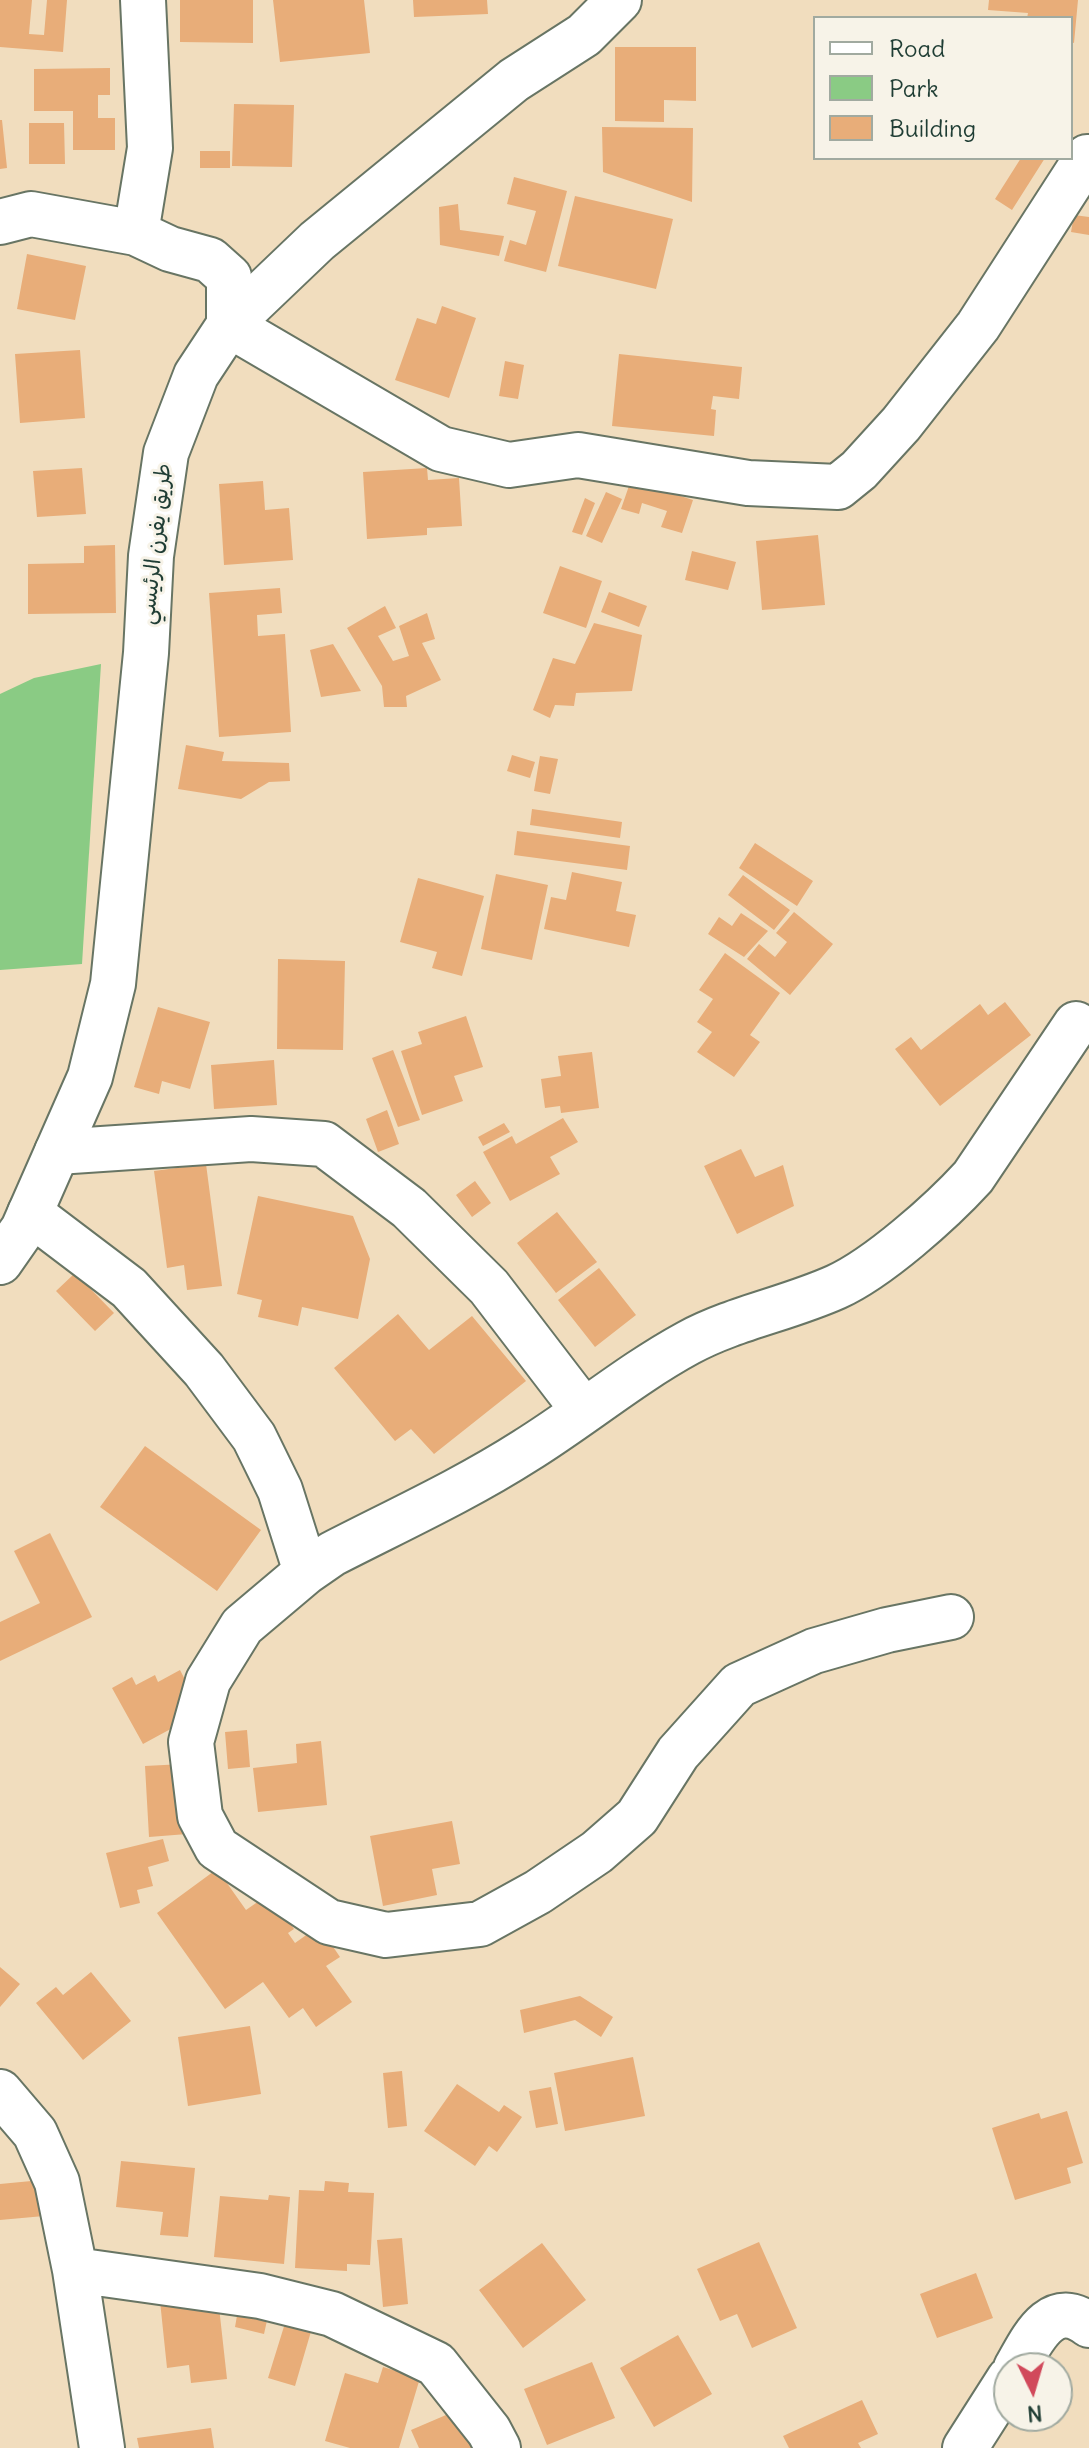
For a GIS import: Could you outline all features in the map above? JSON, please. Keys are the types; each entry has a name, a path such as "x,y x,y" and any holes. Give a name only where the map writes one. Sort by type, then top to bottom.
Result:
{"street":[{"path":"136,233 150,148 143,0"},
{"name":"طريق يفرن الرئيسي","path":"0,1262 23,1229 90,1077 113,984 146,653 151,556 166,453 196,375 229,325 305,251 514,80 584,35 619,0"},
{"path":"0,222 31,214 136,233 170,249 210,260 229,277 229,325 441,449 509,465 578,455 748,483 838,487 859,470 901,424 978,326 1087,157"},
{"path":"951,1617 887,1630 814,1651 739,1685 678,1753 637,1817 597,1852 538,1892 480,1924 386,1935 329,1922 217,1848 200,1816 191,1742 208,1681 242,1626 332,1554 525,1452 686,1344 725,1326 761,1316 839,1286 883,1256 954,1198 973,1177 1076,1024"},
{"path":"57,1152 251,1139 324,1144 409,1208 489,1287 584,1411"},
{"path":"30,1213 129,1288 204,1370 254,1437 280,1490 306,1572"},
{"path":"0,2092 35,2133 57,2182 75,2270 102,2448"},
{"path":"75,2270 260,2296 332,2314 436,2364 489,2431 498,2448"},
{"path":"1026,2352 1042,2326 1051,2318 1060,2315 1078,2318 1089,2325"},
{"path":"965,2448 993,2404"}],"green space":[{"path":"101,664 82,964 0,970 0,694 34,678"}],"building":[{"path":"0,0 32,0 29,34 44,35 47,0 67,0 63,52 0,47"},
{"path":"180,0 253,0 253,43 180,42"},
{"path":"273,0 364,0 370,53 280,62"},
{"path":"413,0 487,0 488,14 414,17"},
{"path":"989,0 1078,0 1074,43 1073,16 1027,16 1028,13 988,10"},
{"path":"615,47 696,47 696,101 664,100 664,122 615,121"},
{"path":"110,68 110,95 98,95 98,118 115,118 115,150 73,150 73,111 34,111 34,69"},
{"path":"234,104 294,105 292,167 232,166"},
{"path":"0,120 7,168 0,169"},
{"path":"29,123 64,123 65,164 29,164"},
{"path":"602,127 693,128 692,202 603,172"},
{"path":"200,151 230,151 230,168 200,168"},
{"path":"1020,160 1044,160 1012,210 995,199"},
{"path":"514,177 567,191 546,272 504,261 510,240 526,245 536,211 507,204"},
{"path":"575,196 673,219 656,289 558,266"},
{"path":"458,204 460,230 504,236 499,256 440,245 439,207"},
{"path":"1074,215 1089,217 1089,235 1071,232"},
{"path":"27,254 86,266 75,320 17,309"},
{"path":"442,306 476,318 449,398 395,380 417,318 436,324"},
{"path":"80,350 85,418 20,423 15,354"},
{"path":"619,354 742,367 739,399 713,396 711,409 716,410 714,436 612,426"},
{"path":"505,361 524,365 518,399 499,396"},
{"path":"82,468 86,514 37,517 33,471"},
{"path":"427,468 428,480 459,478 462,526 427,528 427,535 367,539 363,472"},
{"path":"631,480 693,500 682,533 661,527 667,511 642,503 639,514 621,509"},
{"path":"263,481 265,510 289,508 293,560 224,565 219,484"},
{"path":"606,492 622,499 602,543 586,536"},
{"path":"585,498 595,503 582,535 572,532"},
{"path":"818,535 825,605 762,610 756,541"},
{"path":"115,545 116,613 28,614 28,564 84,563 84,546"},
{"path":"692,551 736,562 728,590 685,580"},
{"path":"560,566 602,581 586,628 543,613"},
{"path":"280,588 282,613 257,615 258,636 285,634 291,732 219,737 209,593"},
{"path":"609,592 647,606 639,627 601,612"},
{"path":"385,606 396,628 378,636 393,661 409,656 399,626 427,613 435,639 422,643 441,680 406,696 407,707 384,707 382,686 347,628"},
{"path":"594,623 642,635 632,691 576,693 574,706 555,705 550,718 533,710 553,658 575,664"},
{"path":"333,644 361,691 321,697 310,650"},
{"path":"186,745 224,752 222,761 289,763 290,781 269,782 241,799 178,789"},
{"path":"512,755 535,762 530,778 507,771"},
{"path":"540,756 558,759 550,794 534,791"},
{"path":"532,809 622,822 620,838 530,825"},
{"path":"517,831 630,846 627,870 514,855"},
{"path":"755,843 813,881 797,906 739,868"},
{"path":"572,872 622,882 616,911 636,915 629,947 544,929 551,897 566,900"},
{"path":"496,874 548,885 532,960 481,949"},
{"path":"743,875 790,910 774,930 728,895"},
{"path":"418,878 484,896 462,976 432,968 437,952 400,942"},
{"path":"794,912 833,944 790,995 747,959 759,944 775,957 787,942 776,933"},
{"path":"741,913 768,931 744,957 708,934 719,917 732,926"},
{"path":"725,953 780,993 750,1035 760,1042 734,1077 697,1052 712,1032 697,1022 713,999 699,990"},
{"path":"278,959 345,961 343,1050 277,1049"},
{"path":"1005,1002 1031,1035 940,1106 895,1049 911,1037 921,1050 980,1004 988,1015"},
{"path":"158,1007 210,1022 190,1089 162,1081 159,1094 134,1087"},
{"path":"466,1016 483,1067 454,1076 463,1101 422,1115 401,1051 422,1044 418,1032"},
{"path":"393,1050 420,1120 398,1127 372,1058"},
{"path":"592,1052 599,1108 561,1113 560,1106 545,1108 541,1079 561,1076 558,1056"},
{"path":"274,1060 277,1105 214,1109 211,1065"},
{"path":"387,1110 399,1144 378,1152 366,1119"},
{"path":"563,1118 578,1142 550,1157 560,1174 510,1201 483,1152 512,1136 516,1144"},
{"path":"504,1123 510,1132 483,1146 478,1137"},
{"path":"741,1149 755,1177 783,1165 794,1206 737,1234 704,1166"},
{"path":"206,1164 222,1286 187,1290 184,1265 167,1268 154,1171"},
{"path":"475,1181 491,1203 472,1217 456,1195"},
{"path":"258,1196 353,1216 370,1259 358,1319 302,1307 298,1326 258,1317 262,1300 237,1294"},
{"path":"557,1212 597,1262 556,1293 517,1243"},
{"path":"599,1268 636,1315 595,1347 558,1300"},
{"path":"75,1273 114,1313 95,1331 56,1291"},
{"path":"398,1314 429,1350 472,1316 526,1381 434,1454 411,1429 395,1441 334,1368"},
{"path":"145,1446 261,1530 217,1591 100,1507"},
{"path":"50,1533 92,1617 0,1661 0,1622 40,1603 14,1551"},
{"path":"180,1670 196,1701 189,1719 143,1744 112,1688 132,1677 136,1685 155,1675 158,1682"},
{"path":"247,1730 250,1767 228,1769 225,1732"},
{"path":"321,1741 327,1805 258,1812 253,1768 297,1763 296,1744"},
{"path":"183,1764 187,1834 149,1837 145,1766"},
{"path":"452,1821 460,1864 432,1869 437,1895 383,1906 370,1836"},
{"path":"163,1839 169,1861 148,1867 153,1886 137,1890 140,1903 120,1908 106,1853"},
{"path":"217,1869 246,1910 269,1894 294,1929 288,1933 295,1943 319,1926 340,1957 326,1966 352,2002 316,2027 303,2008 289,2018 263,1982 225,2009 157,1913"},
{"path":"0,1967 20,1984 0,2007"},
{"path":"91,1972 131,2021 83,2060 36,2003 56,1987 63,1995"},
{"path":"580,1996 613,2017 601,2037 575,2020 524,2033 520,2010"},
{"path":"250,2026 261,2094 188,2106 178,2037"},
{"path":"633,2057 645,2116 565,2131 554,2073"},
{"path":"402,2071 407,2126 388,2128 383,2073"},
{"path":"457,2084 499,2112 504,2105 522,2117 497,2152 489,2146 475,2166 424,2131"},
{"path":"551,2087 558,2124 536,2128 529,2091"},
{"path":"1067,2111 1083,2163 1067,2168 1071,2183 1015,2200 992,2128 1039,2113 1041,2119"},
{"path":"121,2161 195,2168 188,2237 160,2235 163,2212 116,2207"},
{"path":"42,2180 44,2216 0,2220 0,2184"},
{"path":"325,2181 349,2183 348,2192 374,2193 370,2265 347,2264 347,2271 295,2268 299,2190 324,2191"},
{"path":"269,2195 290,2197 284,2264 214,2257 220,2196 268,2200"},
{"path":"402,2238 408,2304 383,2307 377,2240"},
{"path":"759,2242 797,2328 752,2348 737,2314 720,2321 697,2269"},
{"path":"542,2243 586,2300 523,2348 479,2290"},
{"path":"976,2273 993,2318 937,2338 920,2294"},
{"path":"160,2301 219,2307 227,2379 191,2383 189,2365 167,2368"},
{"path":"238,2310 268,2316 264,2334 235,2327"},
{"path":"286,2320 312,2328 295,2386 268,2378"},
{"path":"678,2335 712,2394 654,2427 620,2368"},
{"path":"592,2362 615,2418 547,2445 524,2389"},
{"path":"383,2367 420,2378 399,2448 350,2448 325,2441 345,2373 378,2383"},
{"path":"862,2400 878,2434 858,2443 861,2448 789,2448 783,2436"},
{"path":"460,2409 476,2448 419,2448 411,2430"},
{"path":"211,2428 214,2448 139,2448 137,2438"}]}
